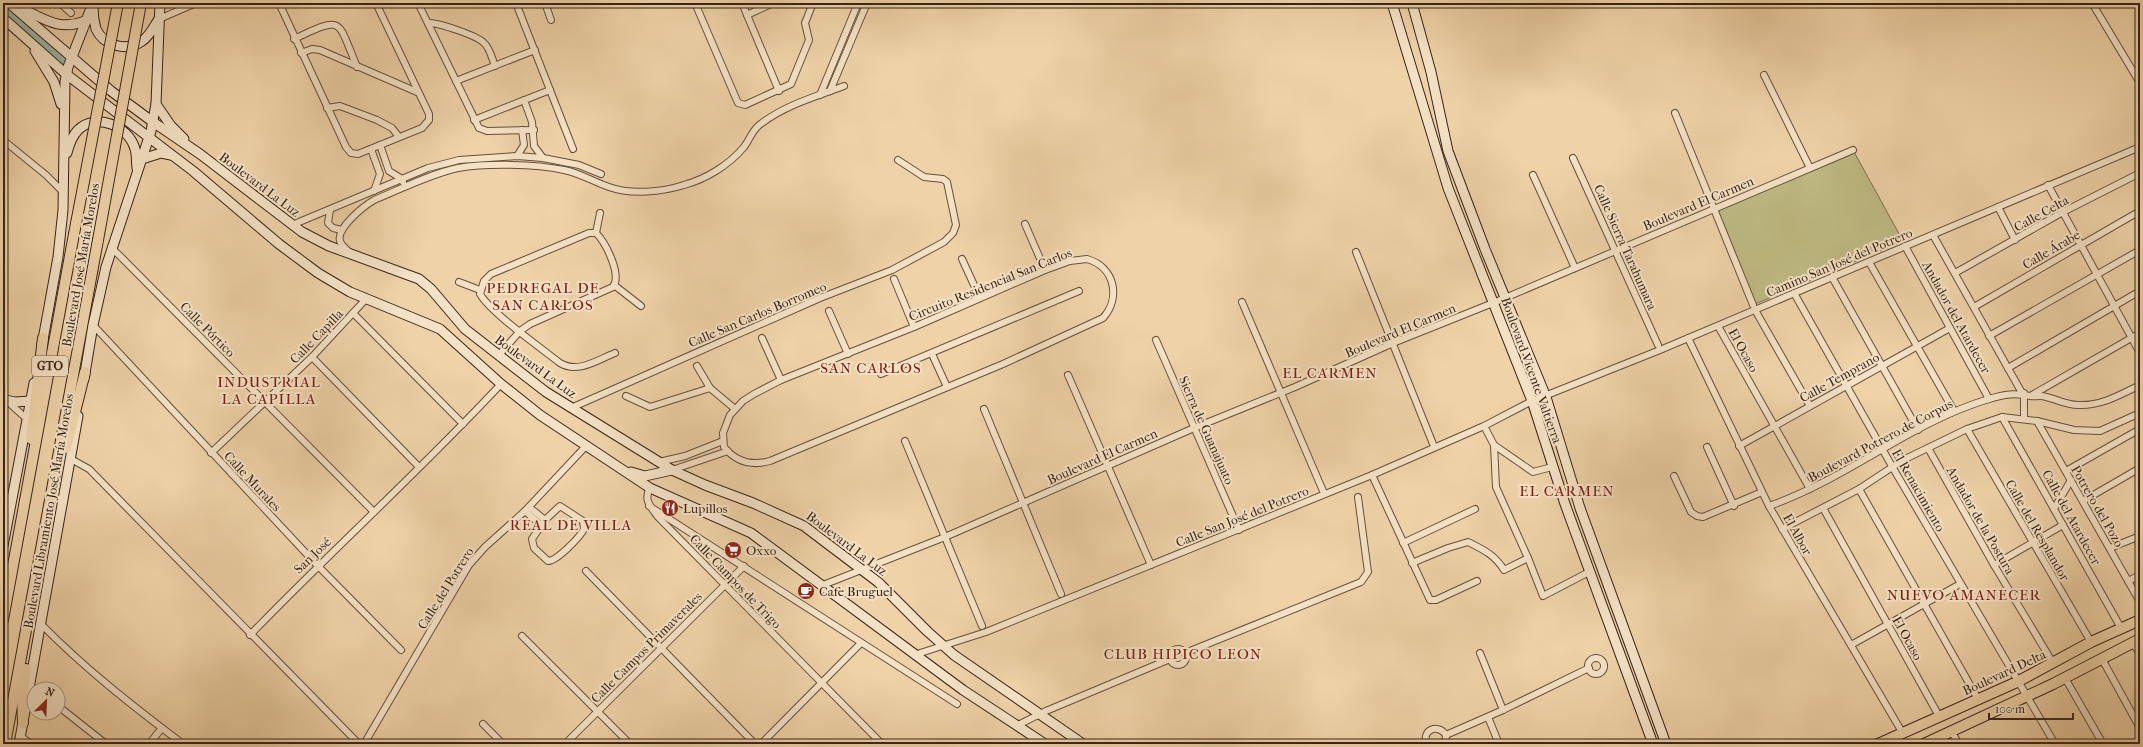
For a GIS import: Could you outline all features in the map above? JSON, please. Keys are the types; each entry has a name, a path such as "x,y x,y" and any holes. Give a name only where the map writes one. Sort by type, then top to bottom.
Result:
{"main road":[{"path":"93,3 97,29 106,41 115,46 129,46 144,40 159,19"},
{"path":"3,546 6,515 27,419 58,256 63,192 65,121 64,88 66,74 93,3"},
{"name":"Boulevard José María Morelos","path":"3,620 118,3"},
{"name":"Boulevard José María Morelos","path":"5,744 141,3"},
{"name":"Boulevard Libramiento José María Morelos","path":"34,681 41,624 71,459 93,325 111,247 150,139 156,104 160,3"},
{"name":"Boulevard Vicente Valtierra","path":"1392,3 1446,181 1532,401 1552,467 1589,572 1653,744"},
{"name":"Boulevard Vicente Valtierra","path":"1412,3 1431,72 1448,151 1505,298 1546,397 1580,508 1666,744"},
{"path":"10,4 55,24 74,26 85,21"},
{"name":"Boulevard La Luz","path":"10,4 111,91 200,154 292,225 321,243 419,280 431,289 464,329 546,392 672,470 705,485 796,521 814,532 862,571 881,584 942,645 1038,714 1083,744"},
{"path":"3,18 66,74 172,155 298,258 331,281 366,299 440,329 529,407 650,488 751,533 823,585 962,690 1046,744"},
{"path":"29,42 54,82 65,121"},
{"path":"156,104 172,126 200,154"},
{"path":"63,180 67,151 73,137 78,130 95,122 106,123 119,128 131,139 135,148 137,173"},
{"path":"142,159 161,153 172,155"},
{"path":"455,341 464,329"},
{"path":"26,498 26,468 36,407 43,338"},
{"path":"53,488 62,464 85,372"},
{"path":"4,398 15,402 30,400"},
{"path":"650,488 657,474 659,462"},
{"path":"622,470 645,476 672,470"},
{"path":"23,723 22,696 30,639 31,608"},
{"name":"Boulevard Delta","path":"1878,744 2017,682 2091,642 2140,620"},
{"path":"1924,744 2026,697 2137,641"},
{"name":"Boulevard Libramiento José María Morelos","path":"20,740 26,712"}],"street":[{"path":"60,3 71,13"},
{"path":"159,19 196,3"},
{"path":"279,3 301,53 348,150 358,154 422,128 428,123 429,114 417,92 376,3"},
{"path":"418,3 479,128 487,132 534,130"},
{"path":"510,3 517,4 573,149"},
{"path":"551,20 546,5 554,3"},
{"path":"695,3 738,103 745,105 787,87 793,81 809,40 805,23 813,3"},
{"path":"742,3 779,90"},
{"path":"747,15 774,3"},
{"path":"820,95 858,3"},
{"path":"830,91 867,3"},
{"path":"2095,5 2140,83"},
{"path":"428,23 439,23 482,40 487,46 495,66"},
{"path":"294,38 325,24 334,24 341,28 358,66"},
{"path":"301,53 317,50 417,92"},
{"path":"456,82 535,50"},
{"path":"839,50 846,53"},
{"path":"2134,72 2140,69"},
{"path":"1764,75 1810,168"},
{"path":"351,254 340,242 342,230 364,206 405,188 459,168 517,166 547,167 571,172 622,190 658,190 684,185 710,175 731,160 740,152 760,124 786,109 844,86"},
{"path":"474,120 550,90"},
{"path":"524,100 534,130 534,146 543,158 547,167"},
{"path":"327,108 340,106 376,120 392,128 399,137"},
{"path":"1676,113 1754,307 1810,406"},
{"path":"517,156 524,145 522,130"},
{"path":"3,140 46,175 63,192"},
{"path":"380,145 390,171 402,179 405,188"},
{"path":"524,145 534,146"},
{"name":"Camino San José del Potrero","path":"1546,397 1718,326 1754,307 1794,293 1869,262 2140,147"},
{"path":"371,149 380,174 374,191"},
{"name":"Boulevard El Carmen","path":"823,585 862,571 945,537 1393,343 1505,298 1853,150"},
{"path":"292,225 442,163 459,160 517,156 543,158 579,165 601,174"},
{"name":"Calle Sierra Tarahumara","path":"1573,158 1658,346"},
{"name":"Calle San Carlos Borromeo","path":"571,408 820,298 892,270 950,237 956,225 947,182 943,179 924,177 898,160"},
{"path":"380,174 390,171"},
{"name":"Calle Celta","path":"1954,273 2063,212 2140,173"},
{"path":"1533,175 1575,268"},
{"path":"2048,185 2140,353"},
{"path":"1998,207 2015,240"},
{"path":"330,210 328,223 334,228 342,230"},
{"name":"Calle Árabe","path":"1974,307 2140,211"},
{"path":"596,233 600,213"},
{"path":"1025,224 1045,270"},
{"path":"499,355 520,331 545,317 610,290 614,285 616,272 601,238 596,233 589,233 491,274 484,281 480,294 487,304 520,331 567,368 583,366 614,352"},
{"path":"1933,235 2023,393 2024,419"},
{"name":"Andador del Atardecer","path":"1905,246 1989,399"},
{"name":"Calle Pórtico","path":"111,247 374,512"},
{"path":"1990,336 2140,250"},
{"path":"1356,252 1433,444"},
{"path":"962,259 980,298"},
{"name":"Circuito Residencial San Carlos","path":"723,441 726,423 734,409 754,394 781,380 914,327 1045,270 1070,260 1081,259 1099,263 1112,281 1114,300 1111,308 1103,318 1003,364 770,461 752,464 739,459 728,451"},
{"path":"1869,262 1954,411"},
{"path":"1832,277 1918,430"},
{"path":"894,279 914,327"},
{"path":"459,282 480,290"},
{"path":"614,285 641,306"},
{"path":"881,374 932,354 1079,291"},
{"path":"2008,368 2140,291"},
{"name":"El Renacimiento","path":"1794,293 1891,465 2017,682 2055,744"},
{"name":"Calle Capilla","path":"211,453 312,357 366,299"},
{"path":"1242,302 1323,491"},
{"path":"829,311 848,354"},
{"path":"353,313 463,424"},
{"name":"Calle Murales","path":"93,325 317,565 401,650"},
{"name":"El Ocaso","path":"1718,326 1810,490"},
{"name":"Calle Temprano","path":"1740,446 1950,328"},
{"path":"2031,396 2140,333"},
{"path":"762,338 781,380"},
{"name":"El Albor","path":"1688,338 1769,506 1902,732"},
{"name":"Sierra de Guanajuato","path":"1156,340 1239,530"},
{"path":"932,354 947,387"},
{"path":"312,357 419,467"},
{"path":"697,366 710,388 734,409"},
{"path":"1068,375 1151,565"},
{"name":"San José","path":"250,635 317,565 374,512 501,384"},
{"path":"2023,393 2031,396 2044,396 2075,405 2085,405 2112,399 2140,385"},
{"path":"626,396 650,407 710,388"},
{"name":"Boulevard Potrero de Corpus","path":"1769,506 1810,490 1884,451 1918,430 1954,411 1989,399 2023,393"},
{"name":"Calle San José del Potrero","path":"914,654 986,632 1239,530 1372,475 1484,426 1532,401 1546,397"},
{"path":"4,398 27,419"},
{"path":"984,409 1061,594"},
{"path":"1782,529 1859,488 1891,465 1967,429 2002,417 2037,421 2074,430 2100,431 2140,413"},
{"name":"Calle del Atardecer","path":"2002,417 2122,628"},
{"name":"Potrero del Pozo","path":"2037,421 2140,602"},
{"path":"1484,426 1494,445 1496,487 1528,558 1543,596 1589,572"},
{"name":"Calle del Resplandor","path":"1967,429 2091,642"},
{"path":"2066,471 2140,429"},
{"path":"659,462 685,456 723,441 728,451 672,470"},
{"path":"905,441 982,626"},
{"path":"1494,445 1533,472 1552,467"},
{"name":"Calle del Potrero","path":"364,744 469,565 485,547 527,509 586,446"},
{"path":"1707,447 1734,506"},
{"name":"Andador de la Postura","path":"1928,448 1994,565 2053,663"},
{"path":"685,456 689,463"},
{"path":"71,459 89,469 250,635 359,744"},
{"path":"2083,501 2140,468"},
{"path":"1372,475 1429,598 1432,601 1477,581"},
{"path":"1674,476 1691,512 1697,516 1704,517 1734,506 1762,492"},
{"path":"2054,509 2071,480"},
{"path":"650,488 646,498 650,506 957,704"},
{"path":"1859,488 1978,699"},
{"path":"1185,653 1361,582 1368,572 1358,498"},
{"path":"562,506 583,521 584,528 580,536 551,561 543,558 531,542 532,536 543,523 558,507 562,506"},
{"name":"Calle Campos de Trigo","path":"650,506 673,532 726,584 821,684 882,744"},
{"name":"El Ocaso","path":"1823,508 1939,716"},
{"path":"527,509 543,523"},
{"path":"1403,543 1475,509"},
{"path":"1994,565 2063,524"},
{"path":"2110,548 2140,536"},
{"path":"1412,563 1448,548 1468,542 1488,552 1497,559 1504,570 1528,558"},
{"name":"Calle Campos Primaverales","path":"565,744 744,566"},
{"path":"586,571 755,744"},
{"path":"2128,581 2140,575"},
{"path":"1851,645 1960,584"},
{"path":"41,624 67,650 183,744"},
{"path":"522,636 630,744"},
{"path":"2137,641 2140,654"},
{"path":"761,744 861,643"},
{"path":"1170,659 1170,654 1177,648 1185,653"},
{"path":"1170,659 1175,664 1179,665 1185,660 1185,653"},
{"path":"1480,653 1503,710"},
{"path":"1016,726 1038,714 1170,659"},
{"path":"2102,659 2140,728"},
{"path":"1446,735 1503,710 1588,668"},
{"path":"2065,678 2103,744"},
{"path":"66,712 106,744"},
{"path":"1488,717 1499,744"},
{"path":"483,724 503,744"},
{"path":"149,744 162,728"},
{"path":"1425,743 1427,733 1430,729 1439,728 1446,735"},
{"path":"1951,732 1959,744"},
{"path":"1445,744 1446,735"},
{"path":"20,740 31,744"}],"shaded area":[{"path":"1853,150 1903,241 1753,305 1714,208"}],"waterway":[{"path":"3,9 61,62"}],"place":[{"name":"Lupillos","path":"670,508"},
{"name":"Oxxo","path":"733,550"},
{"name":"Cafe Bruguel","path":"806,591"}],"district":[{"name":"PEDREGAL DE SAN CARLOS","path":"543,296"},
{"name":"SAN CARLOS","path":"871,368"},
{"name":"EL CARMEN","path":"1330,373"},
{"name":"INDUSTRIAL LA CAPILLA","path":"269,390"},
{"name":"EL CARMEN","path":"1567,491"},
{"name":"REAL DE VILLA","path":"571,525"},
{"name":"NUEVO AMANECER","path":"1964,595"},
{"name":"CLUB HIPICO LEON","path":"1183,654"}]}
